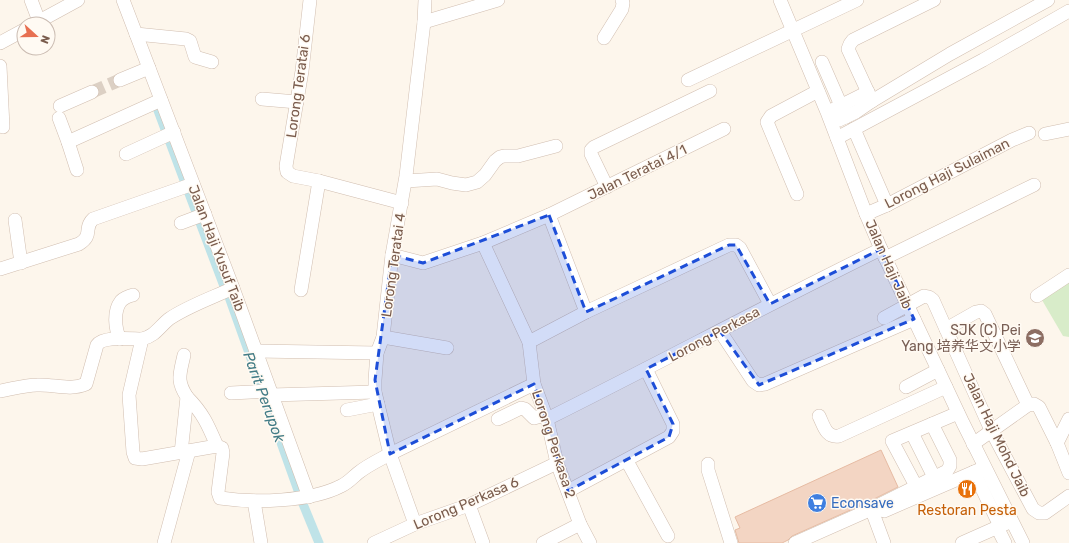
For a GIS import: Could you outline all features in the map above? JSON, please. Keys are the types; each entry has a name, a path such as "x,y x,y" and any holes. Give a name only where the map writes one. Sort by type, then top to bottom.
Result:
{"street":[{"path":"31,0 35,16"},
{"path":"49,16 78,0"},
{"name":"Jalan Haji Yusuf Taib","path":"123,0 136,34 145,69 161,100 170,134 193,184 201,215 233,288 256,351 268,392 309,497"},
{"name":"Lorong Teratai 6","path":"310,0 302,71 286,166 287,172 293,176 319,181"},
{"name":"Lorong Teratai 4","path":"415,524 390,454 377,398 377,353 383,337 392,255 406,181 424,22 425,0"},
{"path":"424,22 498,0"},
{"path":"604,38 622,9 622,0"},
{"name":"Jalan Haji Jaib","path":"780,0 829,118 866,214 973,444 979,469 1003,525 1023,543"},
{"path":"688,80 857,0"},
{"path":"870,97 848,48 850,44 853,40 934,0"},
{"path":"829,118 844,111 860,110 870,97 1048,0"},
{"path":"837,138 983,60 1069,11"},
{"path":"0,43 16,34"},
{"path":"136,34 186,39 190,41 195,57 212,62"},
{"path":"822,62 844,111"},
{"path":"0,66 3,127"},
{"path":"120,80 145,69"},
{"path":"607,187 591,154 591,150 594,147 710,91"},
{"path":"797,194 767,122 768,118 771,116 818,91"},
{"path":"77,170 59,112 92,92"},
{"path":"262,99 297,102"},
{"path":"68,142 161,100"},
{"name":"Jalan Teratai 4/1","path":"392,255 423,262 482,243 549,215 724,129"},
{"path":"854,129 887,205"},
{"path":"1045,134 1069,129"},
{"name":"Lorong Haji Sulaiman","path":"866,214 887,205 1012,140 1029,133"},
{"path":"126,154 170,134"},
{"path":"406,181 437,179 466,185 477,182 500,157 518,156 556,146"},
{"path":"301,290 319,181 402,203"},
{"path":"0,269 79,244 86,240 88,227 93,218 193,184"},
{"name":"Lorong Perkasa","path":"546,417 646,369 770,304 1034,185"},
{"path":"181,223 201,215"},
{"path":"549,215 586,312"},
{"path":"15,220 21,263"},
{"name":"Lorong Perkasa 2","path":"482,243 529,342 534,384 546,417 557,463 580,524 590,543"},
{"path":"529,342 586,312 729,245 736,244 740,248 770,304"},
{"path":"1037,296 1069,275"},
{"path":"0,391 34,385 64,388 86,384 97,345 100,341 106,339 142,339 154,334 169,319 233,288"},
{"path":"120,339 116,325 117,311 121,302 133,295"},
{"name":"Jalan Haji Mohd Jaib","path":"908,306 924,296 933,300 991,430 1034,509 1039,513 1045,513 1069,496"},
{"path":"884,318 908,306"},
{"path":"946,329 976,312 981,311 985,314 1028,405"},
{"path":"720,331 753,381 758,385 765,384 914,319"},
{"path":"383,337 447,348"},
{"path":"142,339 129,395 133,452 136,458 142,459 216,446 222,448 223,453 218,492 220,498 254,501 309,497 341,486 368,466 390,454 534,384"},
{"path":"256,351 377,353"},
{"path":"184,355 179,378 181,388 187,397 199,409 205,419 216,446"},
{"path":"568,491 627,461 669,437 673,431 674,424 646,369"},
{"path":"906,387 938,370"},
{"path":"819,416 828,434 834,437 839,436 946,387"},
{"path":"231,393 268,392 377,398"},
{"path":"164,543 190,451 187,397"},
{"path":"347,410 377,398"},
{"path":"973,444 1028,405 1034,404 1039,408 1057,443 1069,473"},
{"path":"498,420 521,408 525,409 534,418 546,417"},
{"path":"916,486 892,441 958,413"},
{"path":"1057,443 1069,419"},
{"path":"813,543 870,515 916,486 947,471 950,466 950,460 932,424"},
{"path":"912,433 934,477"},
{"path":"190,451 222,462"},
{"path":"627,461 668,536"},
{"name":"Lorong Perkasa 6","path":"374,543 415,524 469,505 557,463"},
{"path":"708,464 708,470 729,542"},
{"path":"795,543 870,515 979,469"},
{"path":"254,501 261,543"},
{"path":"469,505 483,543"},
{"path":"870,515 884,543"},
{"path":"543,543 580,524"},
{"path":"966,542 1003,525 1005,543"}],"highlighted area":[{"path":"549,215 586,312 729,245 736,245 770,304 881,249 914,319 759,385 720,331 646,369 673,424 669,437 568,491 534,384 390,454 375,380 392,255 423,263"}],"green space":[{"path":"1069,282 1069,337 1063,336 1042,300"}],"building":[{"name":"Econsave","path":"881,450 898,487 792,536 782,543 739,543 735,530 740,528 735,517"}],"waterway":[{"name":"Parit Perupok","path":"157,108 185,183"},
{"name":"Parit Perupok","path":"188,191 225,289"},
{"name":"Parit Perupok","path":"229,297 300,496"},
{"name":"Parit Perupok","path":"303,504 319,543"}],"tunnel":[{"path":"92,92 120,80"}],"place":[{"name":"SJK (C) Pei Yang 培养华文小学","path":"1035,338"},
{"name":"Restoran Pesta","path":"967,489"},
{"name":"Econsave","path":"817,503"}]}
